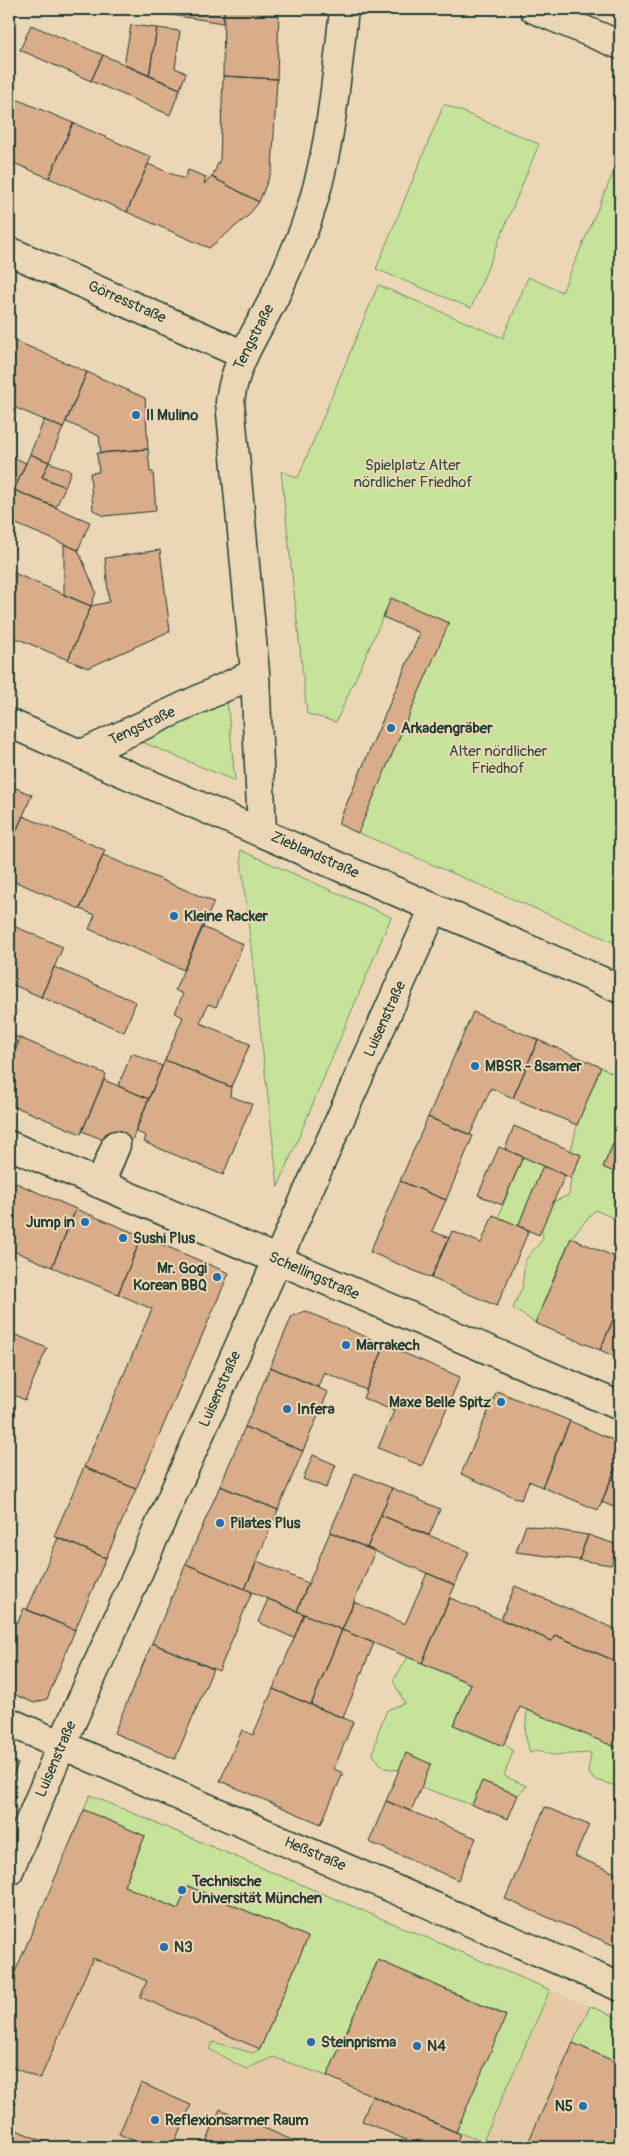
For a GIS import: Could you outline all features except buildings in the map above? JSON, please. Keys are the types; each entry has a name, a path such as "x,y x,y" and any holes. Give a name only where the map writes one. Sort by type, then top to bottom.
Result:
{"street":[{"name":"Tengstraße","path":"262,832 255,673 230,402 232,382 278,290 303,232 318,186 336,90 344,9"},
{"path":"534,9 620,45"},
{"name":"Görresstraße","path":"9,251 244,355"},
{"name":"Tengstraße","path":"82,754 255,673"},
{"name":"Zieblandstraße","path":"9,723 620,989"},
{"name":"Luisenstraße","path":"9,1871 62,1744 434,908"},
{"name":"Schellingstraße","path":"9,1145 620,1406"},
{"path":"100,1184 116,1145"},
{"name":"Heßstraße","path":"9,1722 620,1987"}],"shaded area":[{"name":"Technische Universität München","path":"90,1795 620,2019 620,2147 9,2147 9,1985"}],"green space":[{"path":"444,104 539,144 471,308 376,269"},
{"path":"620,157 620,945 338,824 420,633 383,617 336,722 307,714 281,471 298,478 378,285 503,338 528,277 562,292"},
{"path":"227,699 235,781 135,739"},
{"path":"240,850 391,917 278,1187"},
{"path":"601,1067 620,1077 620,1128 603,1167 620,1175 620,1221 595,1210 571,1238 535,1323 513,1308 522,1288 525,1260 543,1239 539,1208 569,1195 571,1178 581,1155 571,1151 577,1125"},
{"path":"523,1157 543,1166 518,1226 498,1217"},
{"path":"408,1657 471,1684 454,1725 503,1746 504,1743 513,1751 504,1776 527,1786 518,1795 482,1781 472,1805 421,1787 430,1764 407,1753 399,1770 384,1768 373,1755 378,1732 387,1710 405,1703 393,1681"},
{"path":"527,1710 620,1747 620,1787 593,1779 588,1771 591,1753 552,1755 538,1750 530,1753 525,1734"},
{"path":"90,1795 550,1990 483,2141 456,2132 506,2015 378,1960 327,2076 273,2057 246,2069 209,2049 213,2042 253,2053 260,2049 308,1937 188,1886 178,1909 124,1886 145,1836 84,1810"},
{"path":"590,2006 620,2019 620,2064 573,2043"}],"place":[{"name":"Il Mulino","path":"136,415"},
{"name":"Arkadengräber","path":"391,728"},
{"name":"Kleine Racker","path":"174,916"},
{"name":"MBSR - 8samer","path":"475,1066"},
{"name":"Jump in","path":"85,1222"},
{"name":"Sushi Plus","path":"123,1238"},
{"name":"Mr. Gogi Korean BBQ","path":"217,1277"},
{"name":"Marrakech","path":"346,1345"},
{"name":"Maxe Belle Spitz","path":"501,1402"},
{"name":"Infera","path":"287,1409"},
{"name":"Pilates Plus","path":"220,1523"},
{"name":"Technische Universität München","path":"182,1890"},
{"name":"N3","path":"164,1947"},
{"name":"Steinprisma","path":"311,2042"},
{"name":"N4","path":"417,2046"},
{"name":"N5","path":"583,2106"},
{"name":"Reflexionsarmer Raum","path":"155,2120"}],"park label":[{"name":"Spielplatz Alter nördlicher Friedhof","path":"413,474"},
{"name":"Alter nördlicher Friedhof","path":"498,760"}]}
